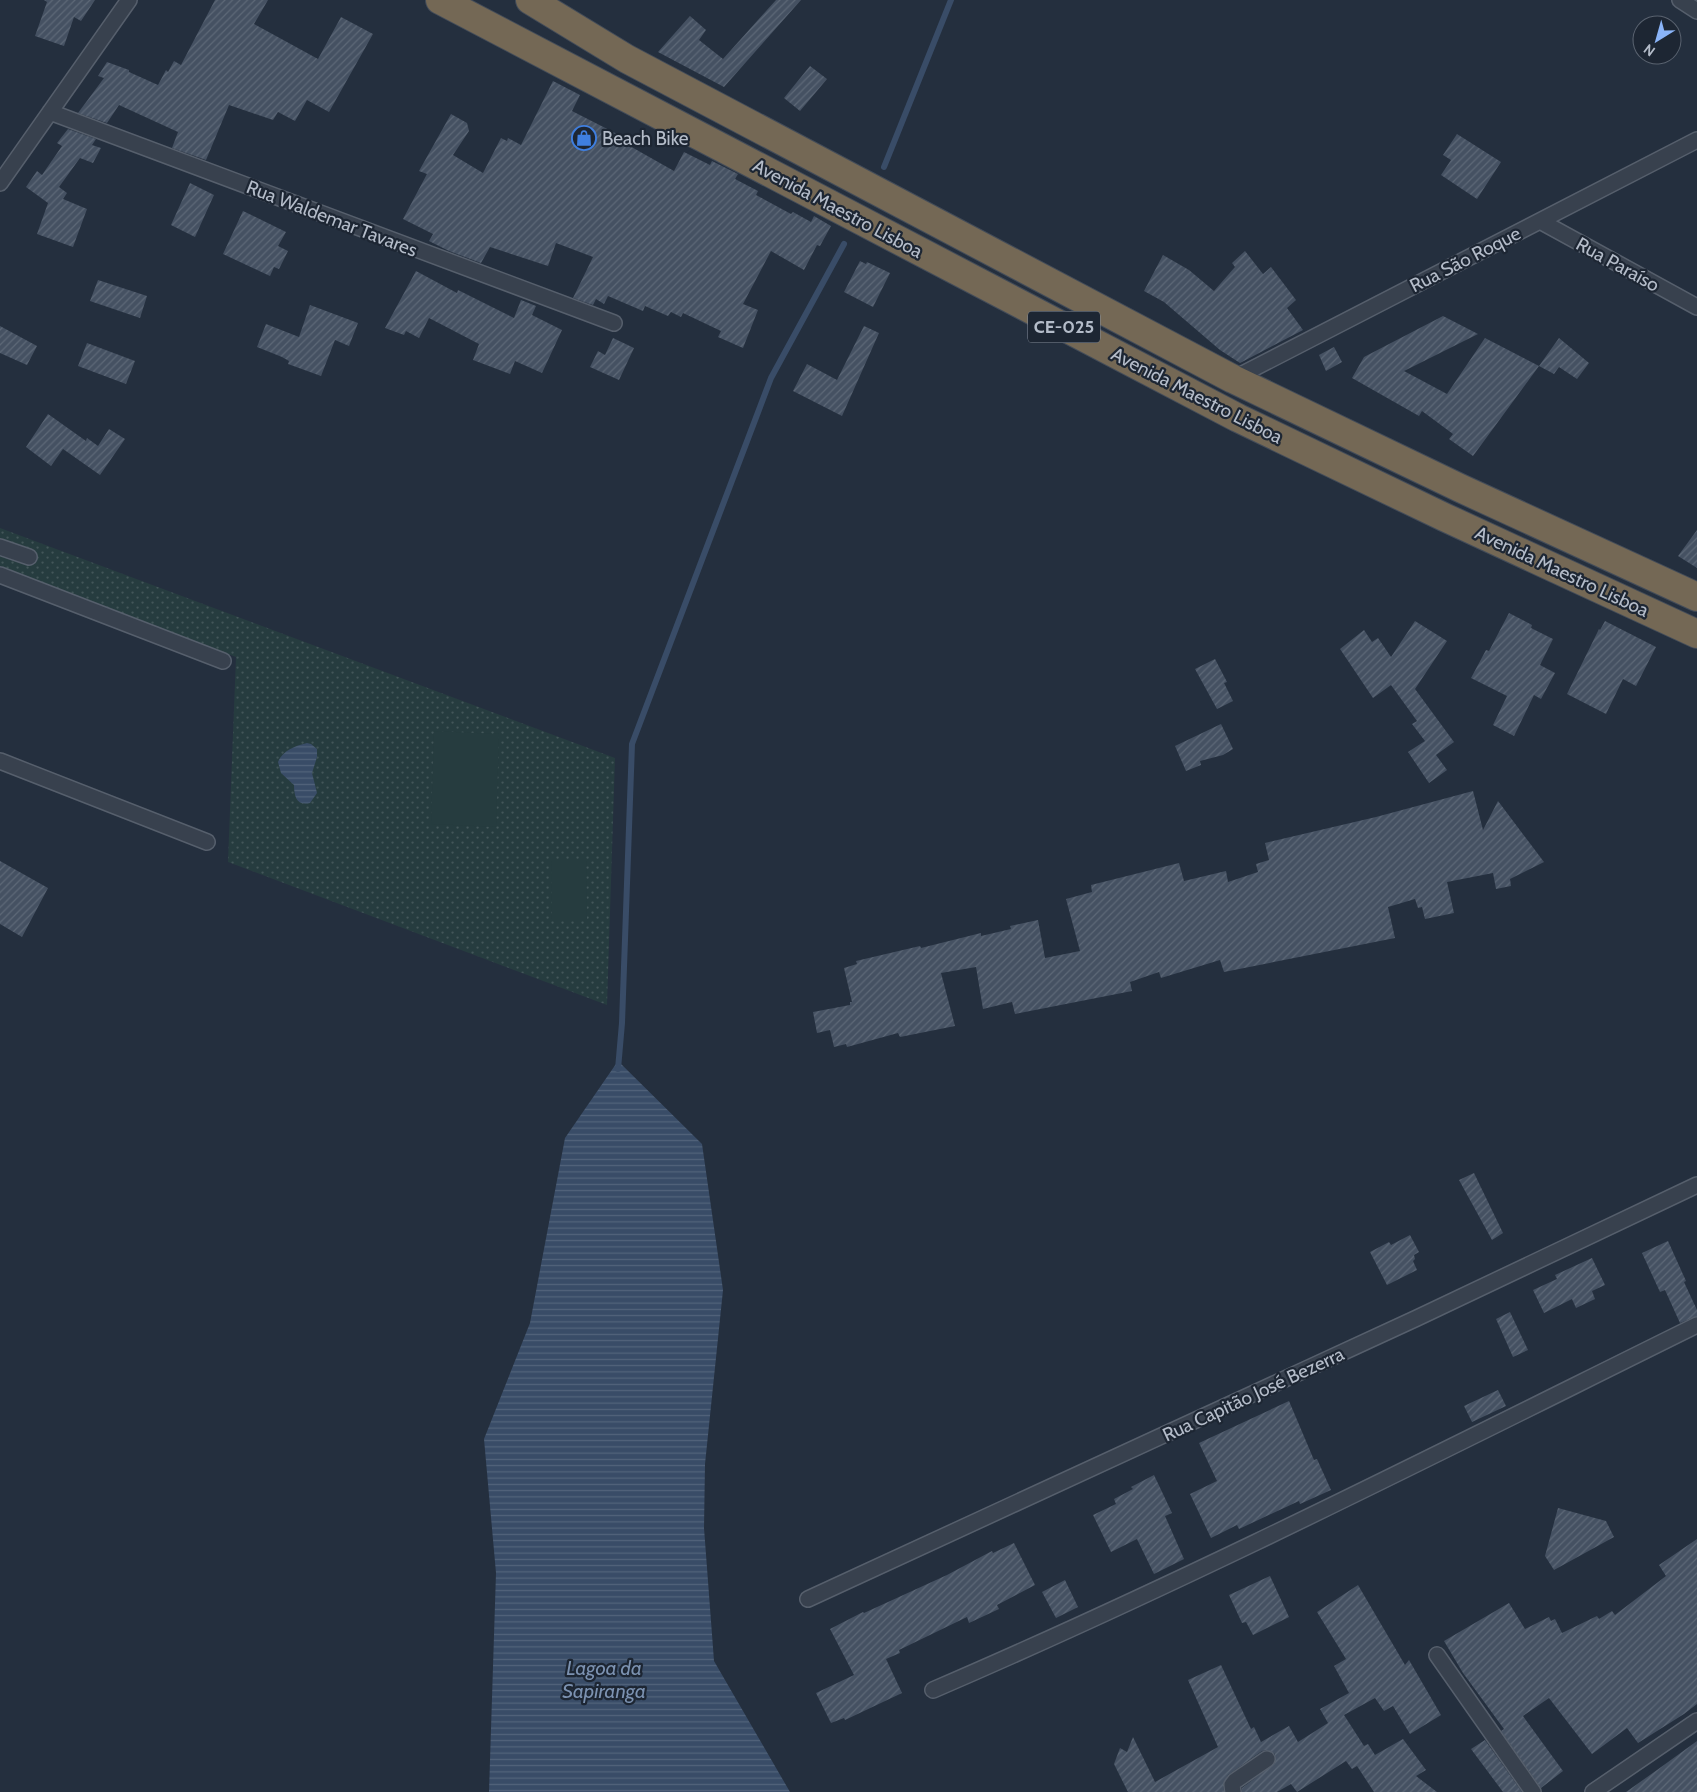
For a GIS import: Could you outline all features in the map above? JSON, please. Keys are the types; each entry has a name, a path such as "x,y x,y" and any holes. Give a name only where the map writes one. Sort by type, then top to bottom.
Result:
{"highway":[{"name":"Avenida Maestro Lisboa","path":"440,0 1238,418 1453,521 1697,634"},
{"name":"Avenida Maestro Lisboa","path":"530,0 627,59 1233,379 1460,488 1697,597"}],"street":[{"path":"1,178 129,0"},
{"path":"1680,0 1697,11"},
{"name":"Rua Waldemar Tavares","path":"50,112 614,323"},
{"name":"Rua São Roque","path":"1233,379 1697,140"},
{"name":"Rua Paraíso","path":"1540,221 1697,307"},
{"path":"0,547 28,557"},
{"path":"0,575 223,661"},
{"path":"0,761 207,842"},
{"name":"Rua Capitão José Bezerra","path":"808,1599 1417,1318 1697,1185"},
{"path":"933,1690 1160,1589 1473,1437 1697,1325"},
{"path":"1437,1655 1533,1792"},
{"path":"1593,1792 1697,1720"},
{"path":"1233,1792 1232,1785 1235,1782 1267,1759"}],"green space":[{"path":"0,528 615,758 607,1005 228,862 236,657 0,567"},
{"path":"434,731 499,734 496,827 431,824"},
{"path":"551,861 586,861 587,919 552,919"}],"water":[{"path":"307,743 317,749 317,757 312,773 317,793 310,803 306,804 297,800 294,785 281,773 278,762 286,752"},
{"name":"Lagoa da Sapiranga","path":"618,1061 702,1144 723,1290 705,1464 704,1528 714,1661 790,1792 489,1792 496,1573 484,1439 530,1323 565,1138"}],"building":[{"path":"44,0 95,0 81,21 74,17 64,46 35,36 47,2"},
{"path":"215,0 268,0 254,24 318,59 341,17 373,34 329,112 307,100 295,121 278,112 273,120 229,105 206,160 172,148 178,132 119,105 107,123 78,113 104,78 98,76 107,62 129,70 129,72 158,85 166,70 168,72 174,61 181,65"},
{"path":"776,0 801,0 724,87 658,52 690,16 706,30 699,40 723,59"},
{"path":"810,66 827,79 800,111 784,98"},
{"path":"553,81 580,95 572,111 623,137 621,141 674,171 684,152 710,165 712,161 738,174 735,179 758,191 756,195 791,214 793,212 811,222 814,216 831,226 820,246 817,245 804,270 771,251 743,304 758,310 743,348 718,337 721,331 683,313 681,317 671,312 668,316 645,306 643,311 608,296 604,304 596,299 593,305 573,298 593,257 556,243 548,266 490,247 481,263 429,241 433,234 403,219 427,174 419,171 451,114 467,123 469,131 453,155 483,173 501,138 507,141 508,138 521,145"},
{"path":"68,129 96,139 92,145 101,148 93,163 80,158 59,187 67,193 63,199 87,209 73,247 37,234 48,203 26,187 37,171 42,175 62,146 57,143"},
{"path":"1457,134 1501,162 1477,199 1441,175 1451,160 1443,155"},
{"path":"190,183 214,195 195,237 171,225"},
{"path":"243,211 286,232 278,246 288,251 279,269 274,267 270,276 223,254"},
{"path":"1245,251 1263,274 1271,267 1296,300 1287,308 1303,330 1240,363 1220,350 1164,302 1144,291 1163,255 1189,270 1214,291 1235,267 1232,263"},
{"path":"860,261 866,264 867,262 890,273 873,307 844,292"},
{"path":"416,271 457,293 458,290 514,318 521,300 536,306 532,315 562,330 542,373 515,361 510,374 473,360 479,344 429,318 419,338 406,331 404,335 385,328"},
{"path":"98,280 147,296 140,318 90,301"},
{"path":"310,305 358,323 349,346 335,340 321,376 288,364 289,361 282,357 257,347 266,324 299,337"},
{"path":"1443,316 1478,334 1404,371 1447,394 1485,338 1539,366 1473,456 1449,439 1453,434 1422,411 1419,416 1352,378 1364,357"},
{"path":"0,326 37,346 27,365 0,353"},
{"path":"864,326 879,333 842,416 793,391 807,364 837,380"},
{"path":"613,338 634,348 619,380 590,367 598,351 605,355"},
{"path":"1559,338 1589,363 1577,379 1559,367 1554,374 1539,366"},
{"path":"87,343 135,361 126,384 78,366"},
{"path":"1334,347 1342,362 1326,371 1319,355"},
{"path":"48,414 86,441 87,438 98,446 109,429 125,439 100,475 63,449 51,466 26,447"},
{"path":"1697,530 1697,568 1678,556"},
{"path":"1509,613 1532,625 1531,628 1553,639 1540,665 1555,673 1541,699 1534,695 1514,736 1493,725 1507,696 1471,678 1486,650 1489,651"},
{"path":"1415,621 1447,641 1415,689 1454,742 1436,755 1447,770 1429,783 1408,752 1425,741 1412,724 1417,721 1391,685 1373,698 1340,649 1364,630 1372,642 1378,638 1391,657"},
{"path":"1605,621 1656,647 1636,686 1623,679 1606,714 1567,694 1599,629"},
{"path":"1215,659 1227,682 1224,683 1233,701 1217,709 1195,669"},
{"path":"1221,724 1233,749 1223,755 1200,761 1201,765 1186,771 1175,746"},
{"path":"1473,791 1483,830 1498,801 1544,862 1510,879 1511,886 1496,889 1493,873 1447,882 1454,913 1425,919 1422,907 1418,908 1415,899 1388,907 1395,938 1224,972 1220,960 1161,978 1159,972 1130,982 1132,991 1015,1014 1012,1002 983,1009 976,967 941,973 955,1026 900,1037 898,1033 847,1047 846,1044 834,1047 830,1030 817,1033 813,1012 850,1005 850,1002 852,1002 844,968 857,964 856,961 920,946 921,948 981,933 981,936 1011,929 1010,926 1038,920 1045,958 1080,951 1066,899 1092,892 1091,885 1179,863 1184,881 1226,871 1228,882 1258,872 1256,864 1269,860 1265,843 1376,817"},
{"path":"0,861 48,888 22,937 0,924"},
{"path":"1474,1173 1503,1233 1492,1240 1459,1180"},
{"path":"1410,1235 1419,1252 1414,1255 1415,1259 1413,1261 1417,1270 1387,1285 1370,1252 1389,1242 1391,1245"},
{"path":"1668,1241 1697,1310 1697,1316 1680,1323 1665,1290 1660,1292 1642,1253"},
{"path":"1592,1258 1605,1285 1592,1291 1595,1299 1576,1308 1572,1299 1544,1313 1533,1290 1557,1279 1555,1275"},
{"path":"1510,1312 1528,1350 1513,1357 1496,1319"},
{"path":"1498,1390 1506,1406 1472,1422 1464,1406"},
{"path":"1289,1401 1314,1460 1317,1459 1331,1490 1300,1504 1299,1501 1239,1529 1237,1525 1211,1538 1190,1494 1217,1481 1199,1443"},
{"path":"1154,1475 1172,1513 1165,1516 1184,1559 1154,1574 1137,1539 1111,1552 1093,1515 1116,1504 1114,1499 1133,1489 1131,1487"},
{"path":"1558,1508 1606,1521 1614,1537 1554,1570 1545,1556"},
{"path":"1697,1539 1697,1704 1638,1743 1627,1728 1592,1754 1549,1698 1523,1716 1563,1771 1541,1788 1501,1731 1504,1729 1463,1673 1444,1641 1509,1603 1525,1629 1549,1617 1551,1621 1555,1619 1562,1633 1597,1616 1599,1619 1612,1611 1615,1615 1666,1576 1659,1565"},
{"path":"1014,1543 1035,1585 997,1605 999,1609 969,1623 967,1617 899,1650 900,1653 886,1659 902,1693 845,1720 844,1718 831,1723 816,1693 854,1675 830,1629 863,1612 947,1575 992,1551 993,1553"},
{"path":"1270,1576 1289,1617 1253,1635 1246,1622 1242,1623 1229,1595"},
{"path":"1065,1580 1078,1607 1056,1618 1042,1592"},
{"path":"1358,1585 1405,1665 1409,1660 1441,1715 1410,1734 1393,1706 1384,1711 1375,1698 1344,1715 1364,1746 1368,1744 1375,1755 1403,1739 1426,1770 1416,1776 1437,1792 1374,1792 1357,1766 1352,1769 1346,1761 1297,1792 1291,1784 1277,1792 1242,1792 1242,1788 1275,1763 1275,1754 1267,1750 1262,1751 1228,1775 1223,1786 1224,1792 1128,1792 1114,1764 1120,1748 1127,1752 1133,1737 1155,1782 1218,1747 1188,1680 1221,1665 1251,1729 1254,1727 1261,1742 1289,1726 1298,1742 1328,1723 1320,1709 1349,1693 1334,1666 1346,1659 1317,1612"},
{"path":"1485,1740 1522,1792 1503,1792 1471,1749"},
{"path":"1697,1741 1697,1792 1626,1792 1657,1770"}],"waterway":[{"path":"884,167 951,0"},
{"path":"618,1069 622,1023 632,744 771,378 844,244"}],"place":[{"name":"Beach Bike","path":"584,138"}]}
